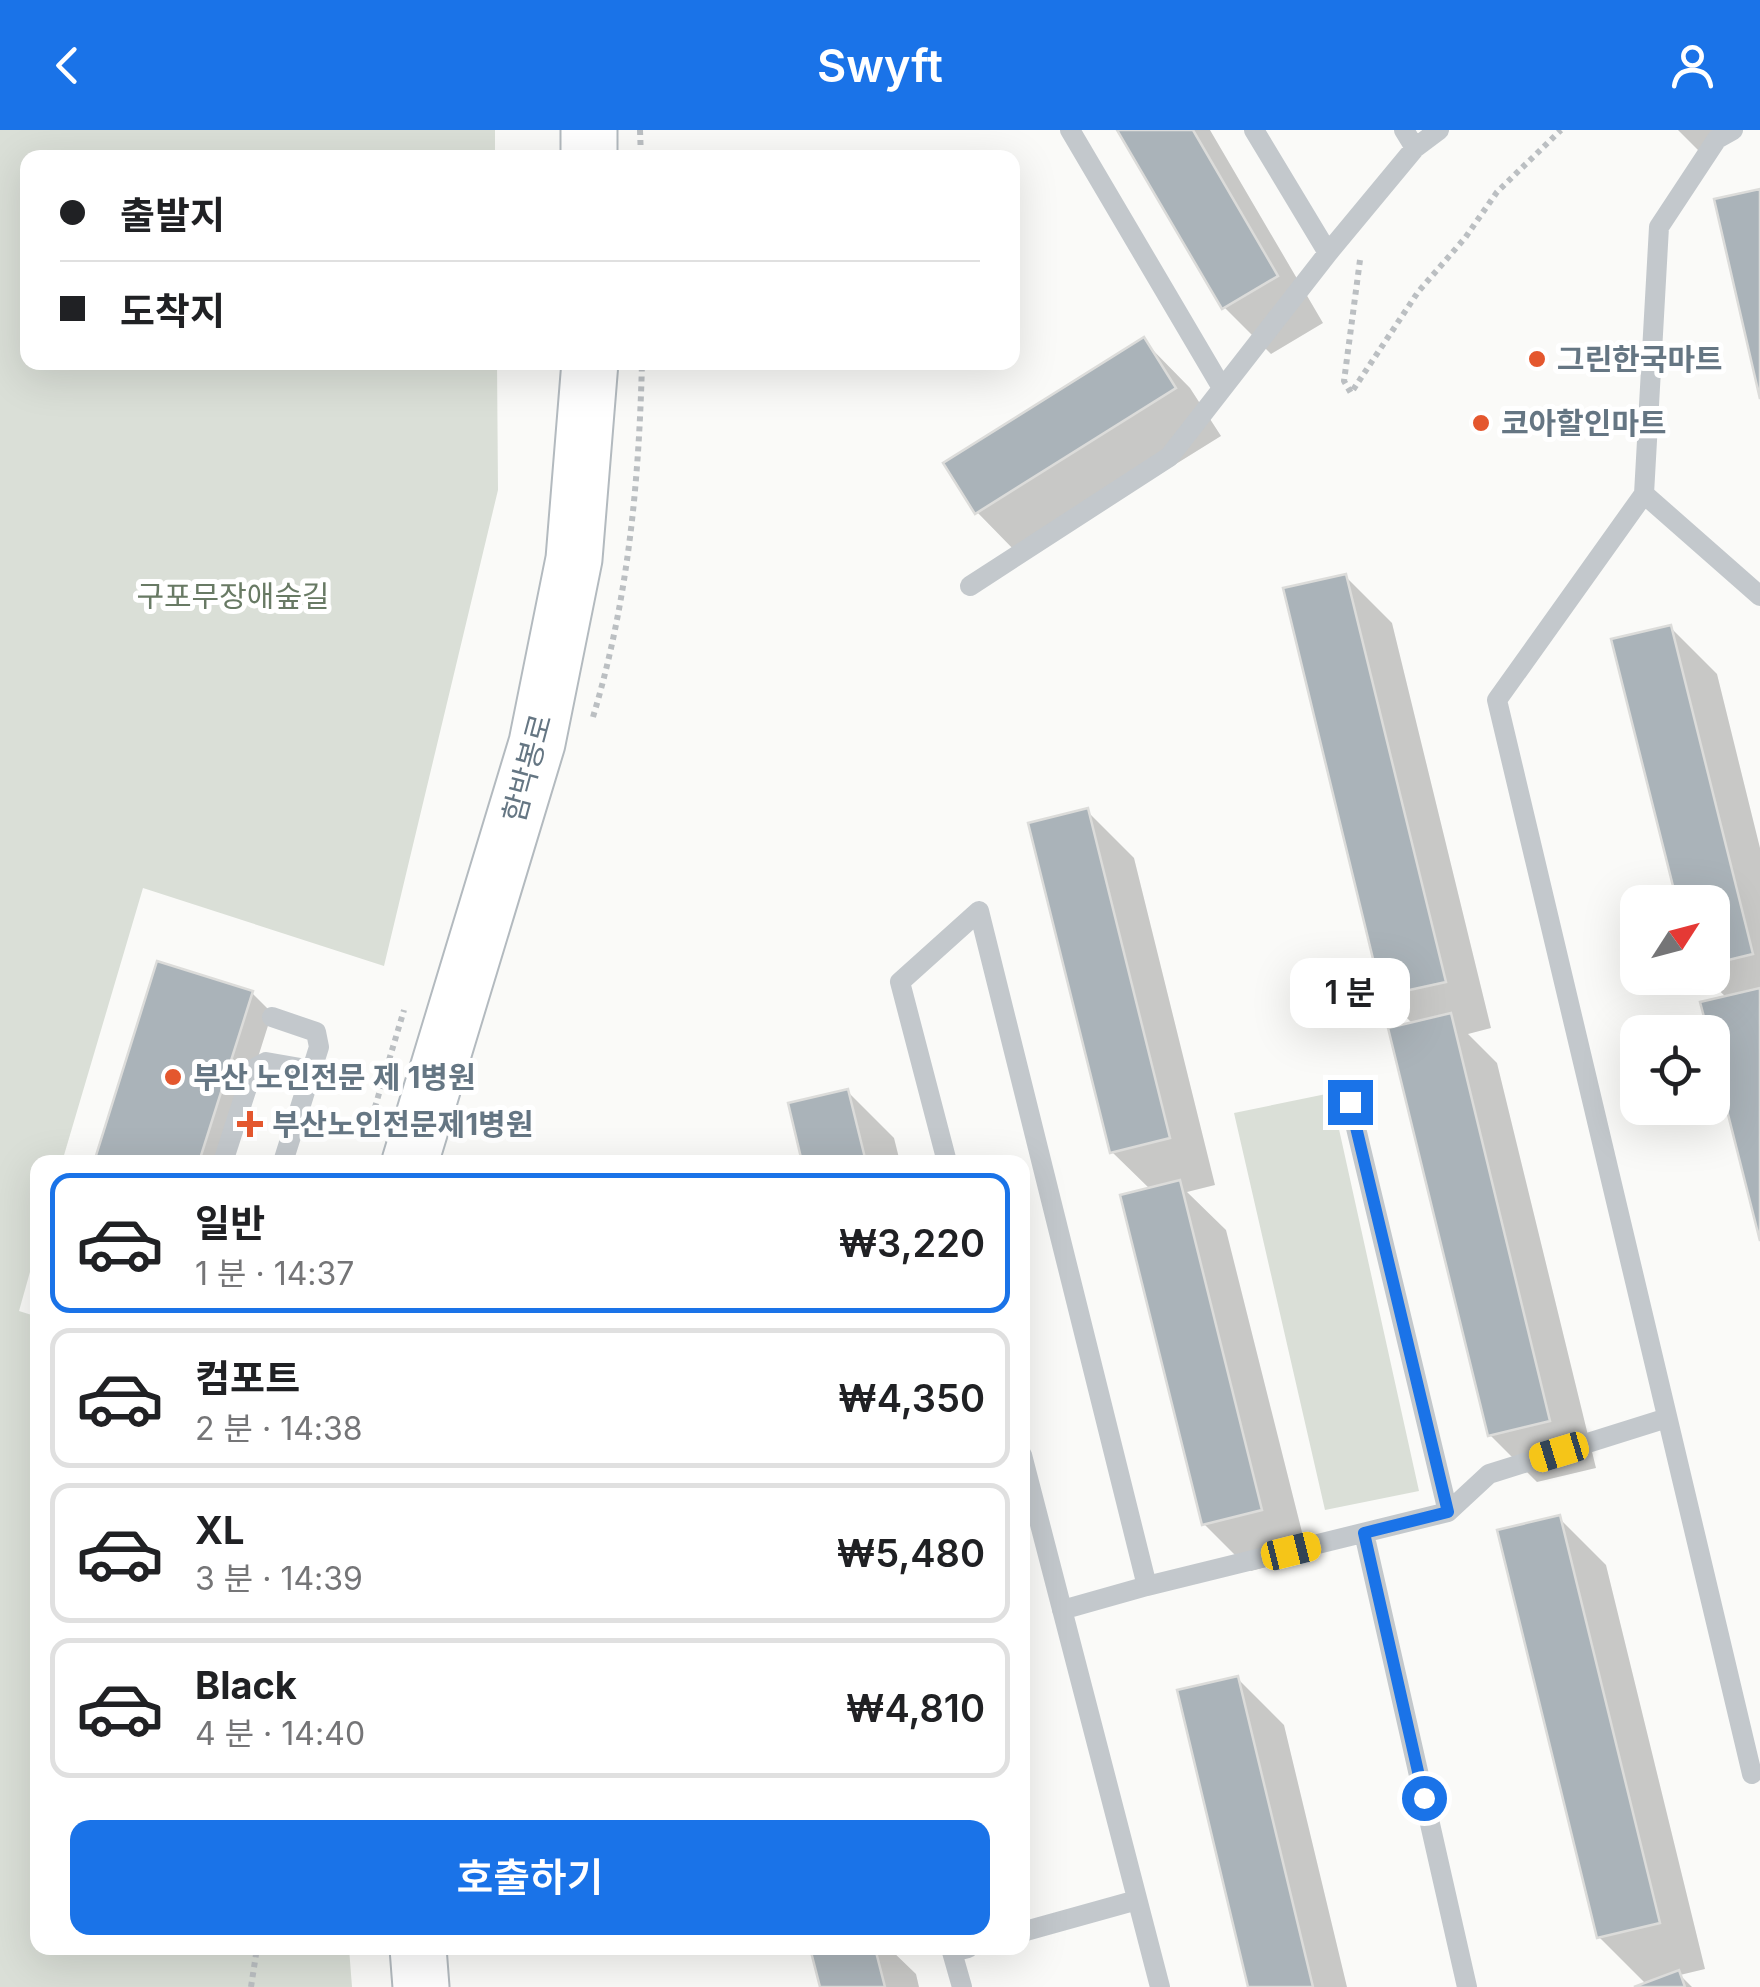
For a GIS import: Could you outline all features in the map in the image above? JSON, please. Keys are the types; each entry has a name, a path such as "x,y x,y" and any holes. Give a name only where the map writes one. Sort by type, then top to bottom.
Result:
{"main road":[{"name":"함박봉로","path":"388,1153 536,742 574,559 589,370"},
{"path":"418,1955 420,1987"}],"lane":[{"path":"1070,130 1222,388"},
{"path":"1254,130 1328,252"},
{"path":"970,586 1169,458 1367,205 1410,139 1439,130"},
{"path":"1733,130 1717,139 1659,227 1644,494 1497,700 1664,1419 1752,1774"},
{"path":"1644,494 1760,596"},
{"path":"945,1155 900,982 979,911 1147,1586"},
{"path":"272,1016 316,1032 319,1047 286,1155"},
{"path":"225,1155 253,1069 266,1062 312,1070"},
{"path":"1350,1102 1448,1512"},
{"path":"1062,1610 1448,1512 1489,1474 1664,1419"},
{"path":"1030,1487 1160,1987"},
{"path":"1364,1533 1466,1987"},
{"path":"1030,1930 1137,1900"},
{"path":"953,1955 962,1987"}],"path":[{"path":"1367,205 1344,381 1350,393 1418,292 1466,238 1497,192 1562,130"},
{"path":"388,1153 376,1089 408,997"},
{"path":"251,1987 257,1955"}],"green space":[{"name":"구포무장애숲길","path":"0,130 495,130 495,150 20,150 20,370 497,370 498,490 384,966 143,888 64,1155 30,1155 30,1272 19,1311 30,1314 30,1955 350,1955 352,1987 0,1987"},
{"path":"1331,1093 1419,1491 1325,1510 1234,1113"}],"building":[{"path":"1117,130 1193,130 1278,276 1222,309"},
{"path":"1760,189 1760,399 1714,199"},
{"path":"1144,337 1176,388 975,514 943,463"},
{"path":"1346,574 1446,982 1382,996 1283,588"},
{"path":"1671,625 1753,954 1730,960 1730,885 1673,885 1611,639"},
{"path":"1088,808 1170,1138 1110,1153 1028,823"},
{"name":"부산 노인전문 제 1병원","path":"157,961 253,991 201,1155 96,1155"},
{"path":"1760,988 1760,1241 1730,1122 1730,1015 1703,1015 1700,1002"},
{"path":"1451,1013 1550,1421 1488,1436 1388,1028"},
{"path":"848,1089 864,1155 800,1155 788,1103"},
{"path":"1180,1180 1262,1510 1202,1525 1120,1195"},
{"path":"1560,1515 1660,1923 1597,1938 1497,1530"},
{"path":"1238,1676 1313,1987 1248,1987 1177,1690"},
{"path":"812,1955 877,1955 885,1987 820,1987"},
{"path":"1679,1970 1685,1987 1634,1987"}],"place":[{"name":"그린한국마트","path":"1537,359"},
{"name":"코아할인마트","path":"1481,423"},
{"name":"부산 노인전문 제 1병원","path":"173,1077"},
{"name":"부산노인전문제1병원","path":"250,1124"}],"route":[{"path":"1350,1102 1448,1512 1364,1533 1424,1798"}]}
